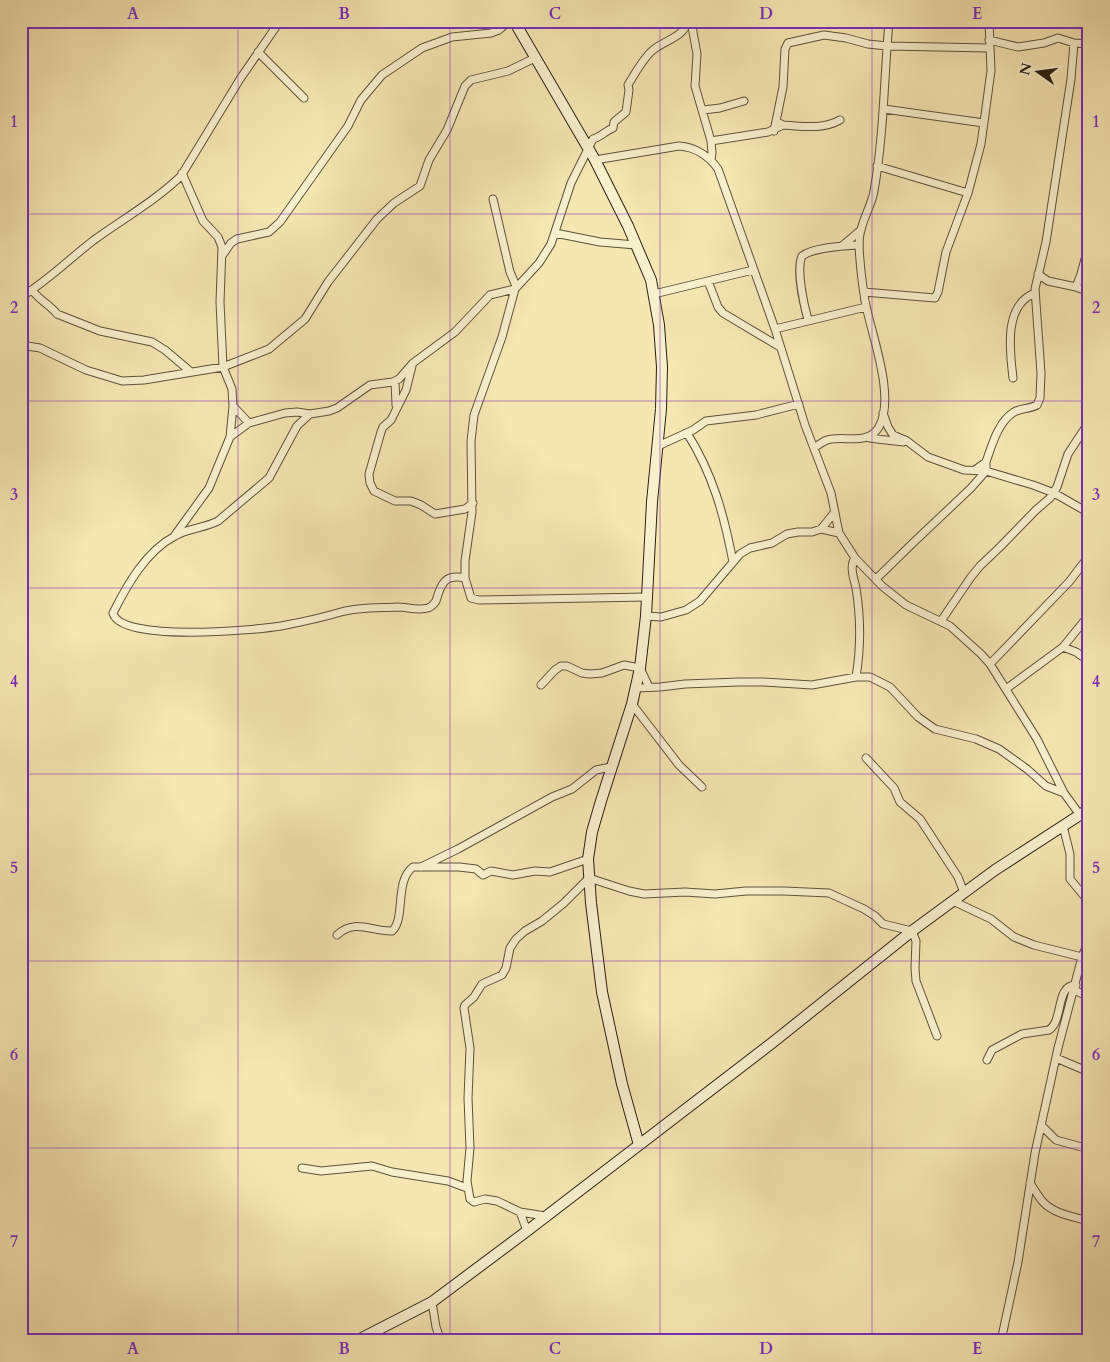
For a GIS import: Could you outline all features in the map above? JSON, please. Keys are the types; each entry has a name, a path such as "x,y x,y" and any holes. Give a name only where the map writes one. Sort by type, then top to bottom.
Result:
{"street":[{"path":"21,296 43,283 94,241 157,196 182,174 217,114 280,21"},
{"path":"222,256 231,242 269,232 280,222 348,126 361,100 382,75 408,56 429,45 452,37 491,33 499,30 509,21"},
{"path":"514,21 588,147 636,245 651,280 659,325 662,367 661,409 646,616 640,668 632,704 592,832 588,860 602,992 622,1084 639,1145"},
{"path":"689,21 697,54 695,86 710,141 712,152 710,160"},
{"path":"647,598 474,600 469,596 465,578 469,510 472,503 471,441 474,415 502,337 515,287 539,263 551,244 571,183 593,139 601,137 604,132 613,128 614,122 626,112 628,85 652,50 676,38 689,21"},
{"path":"866,437 878,428 883,412 884,386 882,366 866,307 859,245 861,230 870,206 878,166 884,109 889,21"},
{"path":"864,292 935,298 938,292 946,252 968,193 984,123 991,71 989,21"},
{"path":"710,141 774,131 779,123 788,43 824,35 887,46 989,44 1018,47 1044,43 1058,38 1074,43 1089,44"},
{"path":"876,579 971,488 986,471 986,462 993,441 1005,420 1015,411 1034,407 1039,402 1041,373 1035,291 1046,242 1071,78 1074,43"},
{"path":"258,52 304,98"},
{"path":"21,345 40,348 86,370 122,381 144,380 223,367 269,349 305,319 328,282 377,219 394,204 420,186 429,160 447,130 460,95 471,80 508,71 535,58"},
{"path":"703,110 720,108 744,101"},
{"path":"884,109 984,123"},
{"path":"779,123 813,127 831,125 840,120"},
{"path":"356,1341 432,1302 772,1043 912,931 995,870 1085,812 1064,793 1046,754 990,664 950,626 906,605 882,586 855,558 839,534 831,493 722,176 710,160 693,148 679,146 595,160"},
{"path":"878,166 968,193"},
{"path":"182,174 203,221 221,242 220,302 223,367 232,390 233,406 230,437 209,488 175,536 153,553 130,583 113,614 115,618 119,623 135,627 176,632 238,631 307,622 357,609 427,608 436,601 446,579 454,576 465,578"},
{"path":"493,199 515,287"},
{"path":"841,246 861,230"},
{"path":"555,233 600,242 636,245"},
{"path":"1076,287 1082,274 1089,244"},
{"path":"808,320 803,299 800,265 802,256 809,252 841,246 859,245"},
{"path":"654,294 753,270"},
{"path":"1038,274 1048,281 1089,292"},
{"path":"708,281 718,307 723,313 780,347"},
{"path":"1013,378 1009,339 1013,321 1025,300 1048,281"},
{"path":"230,437 250,423 285,413 310,414 329,411 337,408 370,385 395,381 404,375 412,364 455,332 490,295 515,287"},
{"path":"32,290 58,314 100,330 152,342 192,372"},
{"path":"774,330 866,307"},
{"path":"412,364 408,384 390,420 383,427 370,467 369,478 374,491 395,501 421,505 436,514 469,510"},
{"path":"395,381 396,408"},
{"path":"658,446 687,433 706,421 756,414 799,404"},
{"path":"233,406 250,423"},
{"path":"883,412 890,432 911,444 928,458 952,467 964,470 986,471 1033,485 1054,493 1089,513"},
{"path":"175,536 218,521 265,481 274,470 297,426 310,414"},
{"path":"941,621 975,571 1054,493 1068,454 1089,422"},
{"path":"687,433 700,454 714,485 725,520 733,562"},
{"path":"814,448 827,440 866,437 877,440 889,439 911,444"},
{"path":"976,470 986,462"},
{"path":"646,616 661,617 686,610 700,601 740,554 750,548 772,543 788,534 812,532 821,529 834,513"},
{"path":"821,529 839,534"},
{"path":"990,664 1069,582 1089,556"},
{"path":"855,558 852,561 852,570 859,608 861,636 856,677"},
{"path":"1006,689 1063,647 1089,615"},
{"path":"1063,647 1076,652 1089,662"},
{"path":"541,686 561,666 567,666 582,673 590,674 602,673 624,665 640,668"},
{"path":"640,668 649,687"},
{"path":"635,688 739,682 812,686 856,677 870,677 884,684 903,700 918,717 935,729 986,742 1009,755 1050,789 1064,793"},
{"path":"632,704 679,765 702,787"},
{"path":"866,758 894,788 900,802 920,819 958,877 964,893"},
{"path":"420,867 458,849 552,797 572,789 596,770 611,767"},
{"path":"1063,826 1070,854 1070,879 1089,902"},
{"path":"337,935 343,929 350,927 392,931 397,924 406,874 413,867 459,867 476,869 483,875 491,871 513,874 553,871 588,860"},
{"path":"589,878 629,892 644,894 685,892 715,894 746,891 829,893 842,897 864,909 883,924 912,931"},
{"path":"545,1216 520,1212 497,1201 485,1200 474,1202 470,1199 467,1188 470,1148 468,1090 470,1048 464,1012 465,1005 472,1000 482,984 502,975 506,968 510,948 516,939 542,921 589,878"},
{"path":"953,901 991,919 1014,938 1082,957"},
{"path":"912,931 916,941 916,981 937,1036"},
{"path":"1001,1341 1018,1262 1041,1125 1082,957 1089,940"},
{"path":"987,1060 990,1053 998,1046 1022,1034 1053,1028 1058,1017 1063,994 1069,986 1089,997"},
{"path":"1056,1058 1089,1072"},
{"path":"1041,1125 1056,1140 1089,1149"},
{"path":"302,1168 320,1172 372,1166 400,1174 448,1181 467,1188"},
{"path":"1030,1183 1047,1205 1068,1215 1089,1221"},
{"path":"520,1212 527,1231"},
{"path":"432,1302 436,1328 441,1341"}]}
